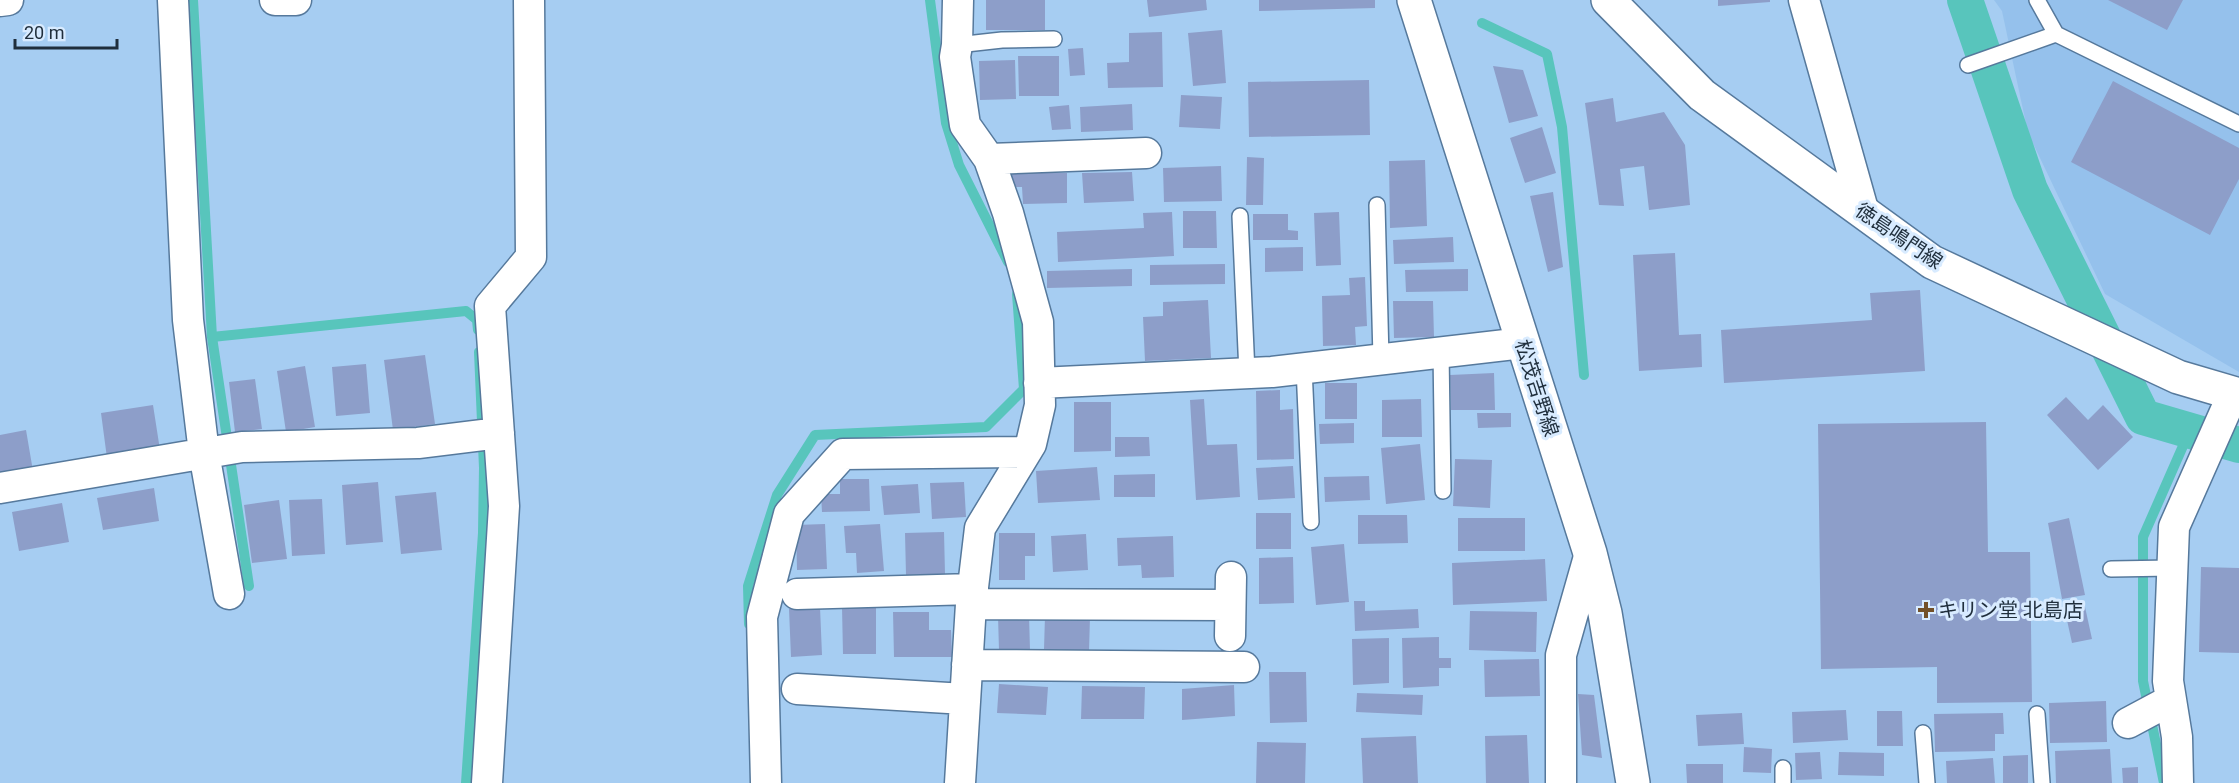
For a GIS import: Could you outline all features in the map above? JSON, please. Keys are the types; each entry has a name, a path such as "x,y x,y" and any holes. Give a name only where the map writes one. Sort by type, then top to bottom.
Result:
{"main road":[{"name":"松茂吉野線","path":"1414,0 1590,553 1605,613 1633,783"},
{"name":"徳島鳴門線","path":"1608,0 1702,95 1932,262 2178,377 2236,394"}],"street":[{"path":"0,1 8,0"},
{"path":"173,0 188,320 204,453 229,594"},
{"path":"275,0 296,0"},
{"path":"487,783 504,506 490,306 531,257 529,0"},
{"path":"958,0 955,57 965,125 989,159 1008,213 1038,322 1040,383 1040,405 1031,444 980,528 972,596 960,783"},
{"path":"1804,0 1864,213"},
{"path":"989,159 1146,153"},
{"path":"1040,383 1247,373 1523,343"},
{"path":"2178,783 2177,737 2168,681 2174,526 2236,394"},
{"path":"0,488 242,447 418,443 499,433"},
{"path":"766,783 762,617 789,514 843,454 1025,452"},
{"path":"1561,783 1561,655 1590,553"},
{"path":"797,594 972,596 1231,591 1230,636"},
{"path":"967,665 1244,667"},
{"path":"797,689 965,699"},
{"path":"2128,723 2171,700"}],"lane":[{"path":"2037,0 2056,34 2239,124"},
{"path":"1968,65 2056,34"},
{"path":"957,45 1002,40 1054,39"},
{"path":"1377,205 1381,358"},
{"path":"1240,216 1247,373"},
{"path":"1441,351 1443,492"},
{"path":"1304,368 1311,522"},
{"path":"2111,569 2172,568"},
{"path":"2037,714 2042,783"},
{"path":"1923,733 1927,783"}],"shaded area":[{"path":"1994,0 2239,0 2239,372 2105,294 2028,133 2002,11"}],"building":[{"path":"986,0 1045,0 1045,30 986,30"},
{"path":"1147,0 1206,0 1207,10 1149,17"},
{"path":"1259,0 1375,0 1375,8 1259,11"},
{"path":"1718,0 1770,0 1770,2 1718,6"},
{"path":"2108,0 2183,0 2167,30"},
{"path":"1222,30 1226,83 1193,86 1188,33"},
{"path":"1162,32 1163,87 1108,88 1107,63 1129,62 1129,33"},
{"path":"1083,48 1085,75 1070,76 1068,49"},
{"path":"1018,56 1059,56 1059,96 1019,96"},
{"path":"1015,60 1016,99 980,100 979,61"},
{"path":"1493,66 1523,70 1538,116 1509,123"},
{"path":"1369,80 1370,135 1249,137 1248,82"},
{"path":"2113,81 2239,148 2239,179 2210,235 2071,162"},
{"path":"1181,95 1222,97 1220,129 1179,127"},
{"path":"1613,98 1616,122 1664,112 1685,145 1690,205 1649,210 1644,166 1620,169 1624,206 1599,205 1585,103"},
{"path":"1132,104 1133,130 1081,132 1080,107"},
{"path":"1069,105 1071,129 1052,130 1049,107"},
{"path":"1542,127 1556,173 1525,183 1510,138"},
{"path":"1247,157 1264,158 1263,205 1246,205"},
{"path":"1425,160 1427,226 1390,228 1389,161"},
{"path":"1221,166 1222,201 1164,202 1163,168"},
{"path":"1132,172 1134,201 1084,203 1082,173"},
{"path":"1011,173 1067,173 1067,203 1023,204 1022,187 1010,187"},
{"path":"1553,192 1563,267 1548,272 1530,196"},
{"path":"1183,211 1216,211 1217,248 1183,248"},
{"path":"1172,212 1174,256 1058,262 1057,232 1144,228 1143,213"},
{"path":"1339,212 1341,265 1316,266 1314,213"},
{"path":"1253,214 1288,214 1288,230 1298,231 1298,240 1253,240"},
{"path":"1453,237 1454,262 1394,264 1393,240"},
{"path":"1303,247 1303,271 1265,272 1265,248"},
{"path":"1675,253 1679,335 1701,334 1702,367 1639,371 1633,255"},
{"path":"1225,264 1225,284 1150,285 1150,265"},
{"path":"1132,269 1132,286 1047,288 1047,271"},
{"path":"1468,269 1468,291 1406,292 1405,270"},
{"path":"1365,277 1367,326 1355,327 1356,345 1323,346 1322,296 1350,295 1349,278"},
{"path":"1920,290 1925,371 1724,383 1721,330 1872,320 1870,293"},
{"path":"1208,300 1211,358 1145,361 1143,317 1163,316 1163,302"},
{"path":"1393,301 1433,301 1434,337 1394,338"},
{"path":"425,355 435,424 393,430 384,360"},
{"path":"366,364 370,413 336,416 332,367"},
{"path":"305,366 315,427 286,432 277,371"},
{"path":"1494,373 1495,410 1451,410 1450,375"},
{"path":"255,379 262,429 235,432 229,382"},
{"path":"1325,383 1357,383 1357,419 1325,419"},
{"path":"1280,390 1280,410 1293,409 1294,459 1257,460 1256,391"},
{"path":"2066,397 2088,420 2103,405 2133,437 2098,470 2047,415"},
{"path":"1204,399 1207,445 1237,444 1240,497 1196,500 1190,400"},
{"path":"1421,399 1422,437 1382,437 1382,400"},
{"path":"1074,402 1111,402 1111,451 1074,452"},
{"path":"153,405 160,450 107,458 101,413"},
{"path":"1477,413 1511,413 1511,427 1478,428"},
{"name":"キリン堂 北島店","path":"1986,422 1988,552 2030,552 2032,702 1937,703 1937,667 1821,669 1818,424"},
{"path":"1354,423 1354,443 1320,444 1319,424"},
{"path":"26,430 33,471 0,477 0,435"},
{"path":"1115,437 1149,437 1150,456 1115,457"},
{"path":"1420,444 1425,500 1386,504 1381,448"},
{"path":"1455,459 1492,460 1490,508 1453,506"},
{"path":"1293,466 1295,498 1258,500 1256,468"},
{"path":"1097,467 1100,500 1038,503 1036,471"},
{"path":"1155,474 1155,497 1114,497 1114,475"},
{"path":"1369,476 1370,500 1325,502 1324,477"},
{"path":"840,479 869,479 870,511 822,512 821,494 840,494"},
{"path":"378,482 383,542 346,545 342,485"},
{"path":"964,482 966,517 932,519 930,483"},
{"path":"918,484 920,513 884,515 881,486"},
{"path":"154,488 159,521 103,530 97,498"},
{"path":"436,492 442,550 401,554 395,496"},
{"path":"322,499 325,554 292,556 289,500"},
{"path":"279,500 287,559 252,563 244,505"},
{"path":"62,503 69,542 19,551 12,512"},
{"path":"1256,513 1291,513 1291,549 1256,549"},
{"path":"1358,515 1407,515 1408,543 1358,544"},
{"path":"1458,518 1525,518 1525,551 1458,551"},
{"path":"2069,518 2085,595 2062,599 2048,523"},
{"path":"825,524 827,569 797,570 796,525"},
{"path":"880,524 884,571 857,573 856,553 846,553 844,526"},
{"path":"944,532 945,574 906,575 905,533"},
{"path":"999,533 1035,533 1035,556 1025,556 1025,580 999,580"},
{"path":"1086,534 1088,570 1053,572 1051,536"},
{"path":"1173,536 1174,577 1142,578 1141,565 1118,566 1117,538"},
{"path":"1344,544 1349,602 1316,605 1311,547"},
{"path":"1293,557 1294,603 1259,604 1259,558"},
{"path":"1545,559 1547,601 1453,605 1452,563"},
{"path":"2201,567 2239,568 2239,653 2199,652"},
{"path":"1354,601 1365,601 1365,611 1418,609 1419,628 1355,631"},
{"path":"820,607 822,655 791,657 789,609"},
{"path":"842,607 876,607 876,654 843,654"},
{"path":"2085,607 2092,639 2072,643 2065,611"},
{"path":"1470,611 1537,612 1536,652 1469,650"},
{"path":"893,612 929,612 929,630 951,630 952,657 894,657"},
{"path":"1029,615 1030,650 999,650 998,616"},
{"path":"1045,616 1090,617 1089,651 1044,649"},
{"path":"1439,637 1439,658 1451,658 1451,668 1439,668 1439,686 1403,688 1402,638"},
{"path":"1389,638 1389,683 1353,685 1352,639"},
{"path":"1539,659 1540,696 1485,697 1484,660"},
{"path":"1269,672 1306,672 1307,722 1270,723"},
{"path":"999,684 1048,687 1046,715 997,713"},
{"path":"1234,685 1235,716 1182,720 1182,689"},
{"path":"1082,686 1145,687 1144,719 1081,719"},
{"path":"1357,693 1423,695 1422,715 1356,712"},
{"path":"1578,694 1594,695 1602,758 1582,755"},
{"path":"2106,701 2107,742 2050,743 2049,703"},
{"path":"1846,710 1848,740 1793,743 1792,712"},
{"path":"1877,711 1902,711 1903,746 1877,746"},
{"path":"1742,713 1744,744 1698,746 1696,715"},
{"path":"2003,713 2004,734 1995,734 1995,751 1935,752 1934,714"},
{"path":"1527,735 1529,783 1486,783 1485,736"},
{"path":"1416,736 1418,783 1363,783 1361,738"},
{"path":"1257,742 1306,743 1305,783 1256,783"},
{"path":"1744,747 1772,749 1771,773 1743,772"},
{"path":"2110,749 2112,783 2056,783 2055,751"},
{"path":"1820,752 1822,779 1796,780 1795,753"},
{"path":"1839,752 1884,753 1884,776 1838,775"},
{"path":"2028,755 2028,783 2003,783 2003,756"},
{"path":"1993,758 1995,783 1947,783 1946,761"},
{"path":"1686,764 1723,764 1723,783 1687,783"},
{"path":"2138,767 2138,783 2123,783 2122,768"}],"waterway":[{"path":"193,0 212,337 249,586"},
{"path":"930,0 946,123 959,165 1008,262"},
{"path":"1965,0 2030,190 2143,417 2239,445"},
{"path":"1482,23 1547,54 1562,127 1584,375"},
{"path":"749,624 748,586 777,495 815,435 986,427 1024,389 1017,294"},
{"path":"212,337 466,311 477,320 478,330"},
{"path":"466,783 483,533 484,468 479,352"},
{"path":"2164,783 2143,681 2143,537 2190,430"}],"place":[{"name":"キリン堂 北島店","path":"1926,610"}]}
